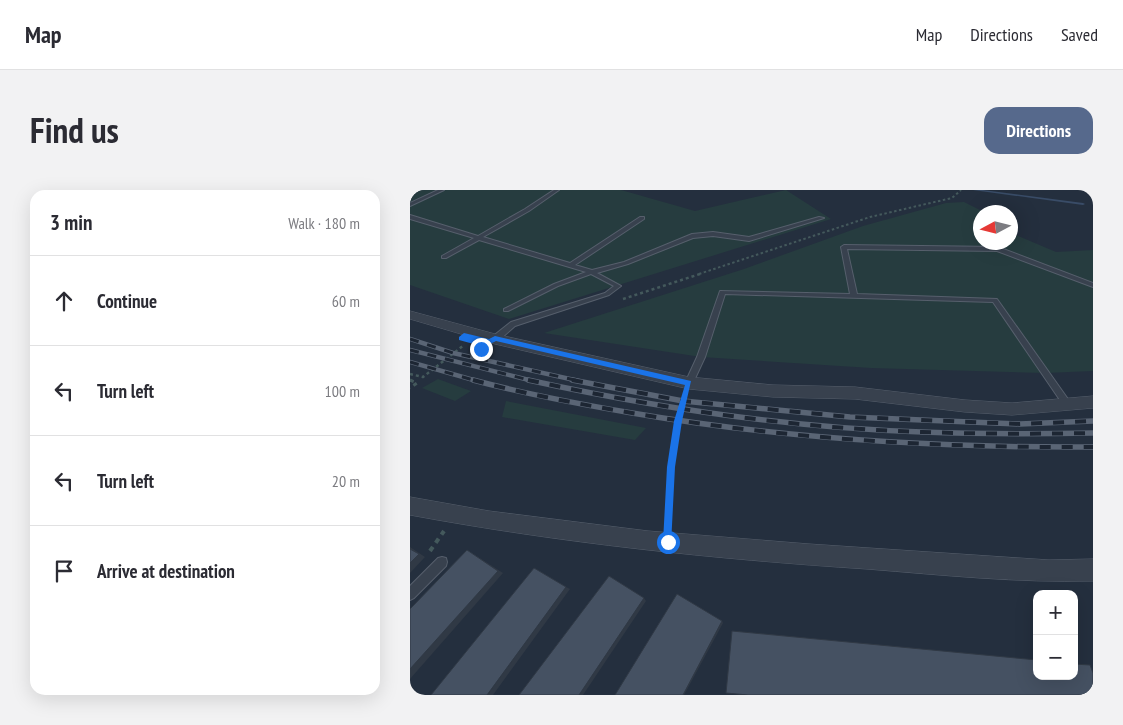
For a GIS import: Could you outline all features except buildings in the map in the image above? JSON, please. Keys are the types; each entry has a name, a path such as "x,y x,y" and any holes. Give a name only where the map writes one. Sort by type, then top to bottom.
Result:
{"street":[{"path":"410,315 495,339 689,383 773,391 855,393 966,406 1012,409 1093,402"},
{"path":"410,506 457,515 585,533 668,542 1039,570 1093,570"}],"lane":[{"path":"410,204 442,190"},
{"path":"444,257 527,210 557,190"},
{"path":"410,217 571,265 592,272 618,286 607,294 513,324 495,339"},
{"path":"571,265 642,218"},
{"path":"506,310 556,285 592,272 626,263 692,236 713,234 749,239 821,218"},
{"path":"854,296 844,247 998,249 1093,285"},
{"path":"689,383 722,292 995,300 1066,404"},
{"path":"410,594 442,562"}],"path":[{"path":"616,301 870,217 952,198 961,190"},
{"path":"410,374 423,377 463,344 472,347"},
{"path":"410,380 417,383 410,388"},
{"path":"668,542 671,467 678,421 689,383"},
{"path":"442,562 429,550 457,515"}],"green space":[{"path":"410,190 621,190 695,211 786,190 831,219 509,319 410,285"},
{"path":"964,202 973,206 973,250 1018,250 1018,236 1056,252 1093,250 1093,371 1045,373 871,368 701,357 544,333 744,269 863,226 946,203"},
{"path":"438,379 471,391 455,401 422,388"},
{"path":"506,401 646,428 635,440 502,417"}],"waterway":[{"path":"975,190 1083,204"}],"railway":[{"path":"410,339 453,353 579,381"},
{"path":"410,350 533,381"},
{"path":"410,362 476,381"},
{"path":"528,380 675,408 823,426 943,433 1093,433"},
{"path":"572,380 683,401 850,417 1020,424 1093,421"},
{"path":"476,381 592,406 689,422 747,429 919,444 1093,447"}],"route":[{"path":"481,349 486,345 461,338 464,335 490,342 495,339 689,383 680,410 671,467 668,542"}]}
